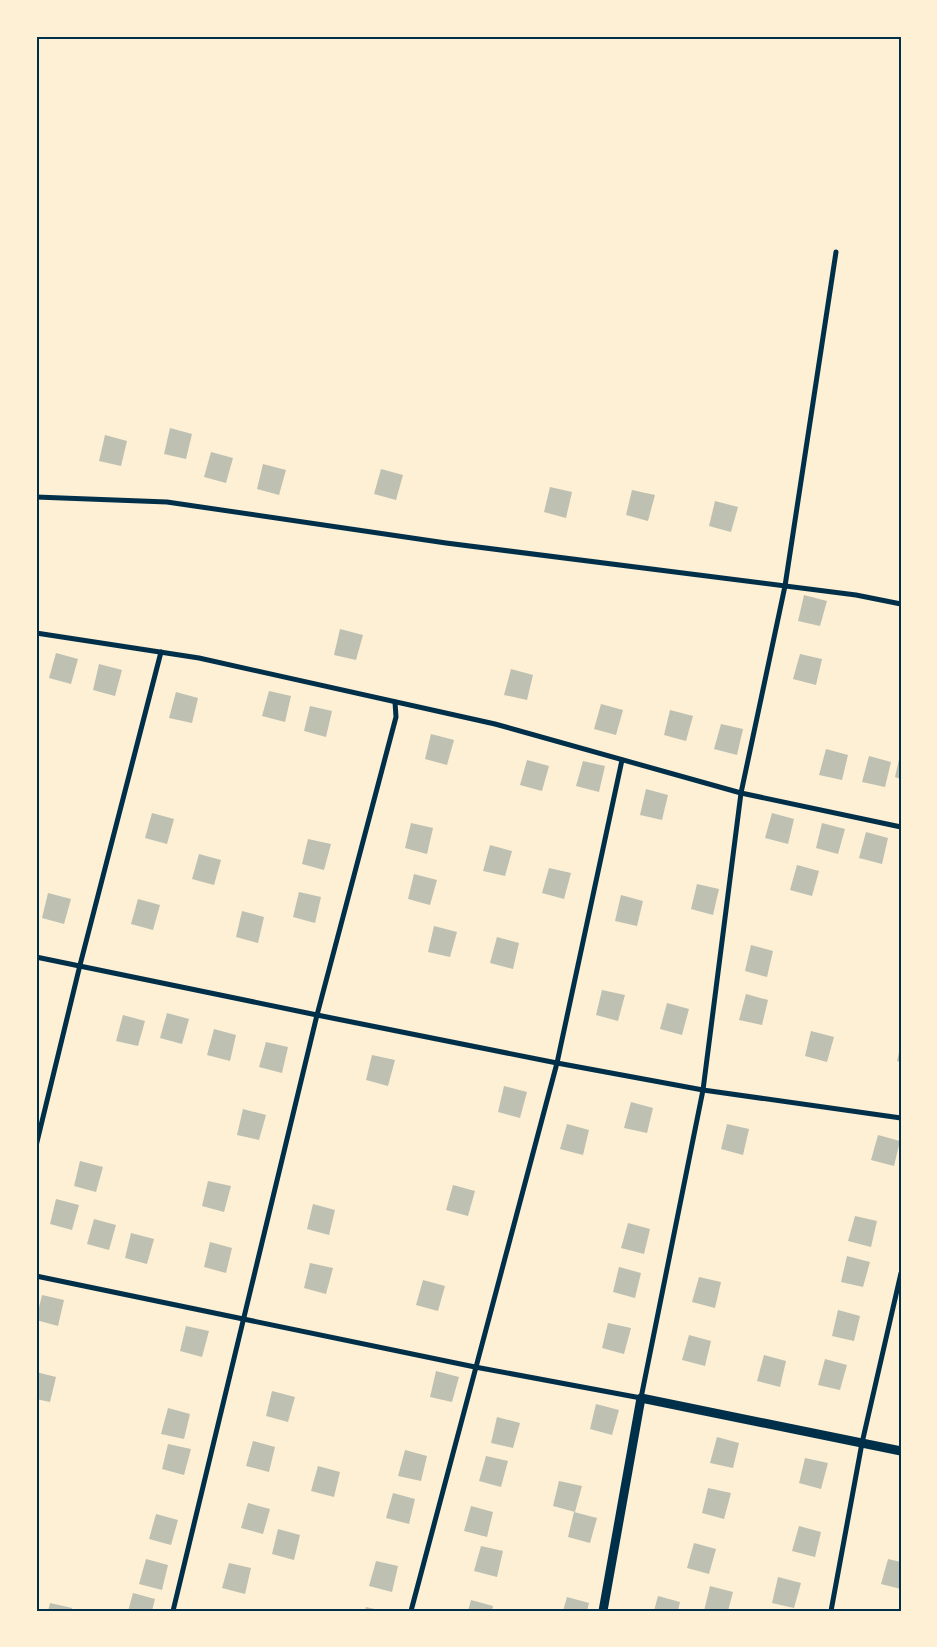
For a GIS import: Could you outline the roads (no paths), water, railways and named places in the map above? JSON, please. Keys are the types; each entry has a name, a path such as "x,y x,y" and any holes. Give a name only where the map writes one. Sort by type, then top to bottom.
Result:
{"street":[{"path":"603,1611 641,1398 703,1090 741,793 785,586 836,252"},
{"path":"36,497 167,502 446,543 856,595 901,604"},
{"path":"36,633 199,658 496,724 741,793 901,827"},
{"path":"36,1146 80,965 161,652"},
{"path":"173,1611 317,1016 396,717 395,702"},
{"path":"411,1611 557,1063 622,760"},
{"path":"36,957 317,1016 557,1063 703,1090 901,1118"},
{"path":"831,1611 862,1443 901,1273"},
{"path":"36,1276 476,1367 641,1398 901,1451"}]}
